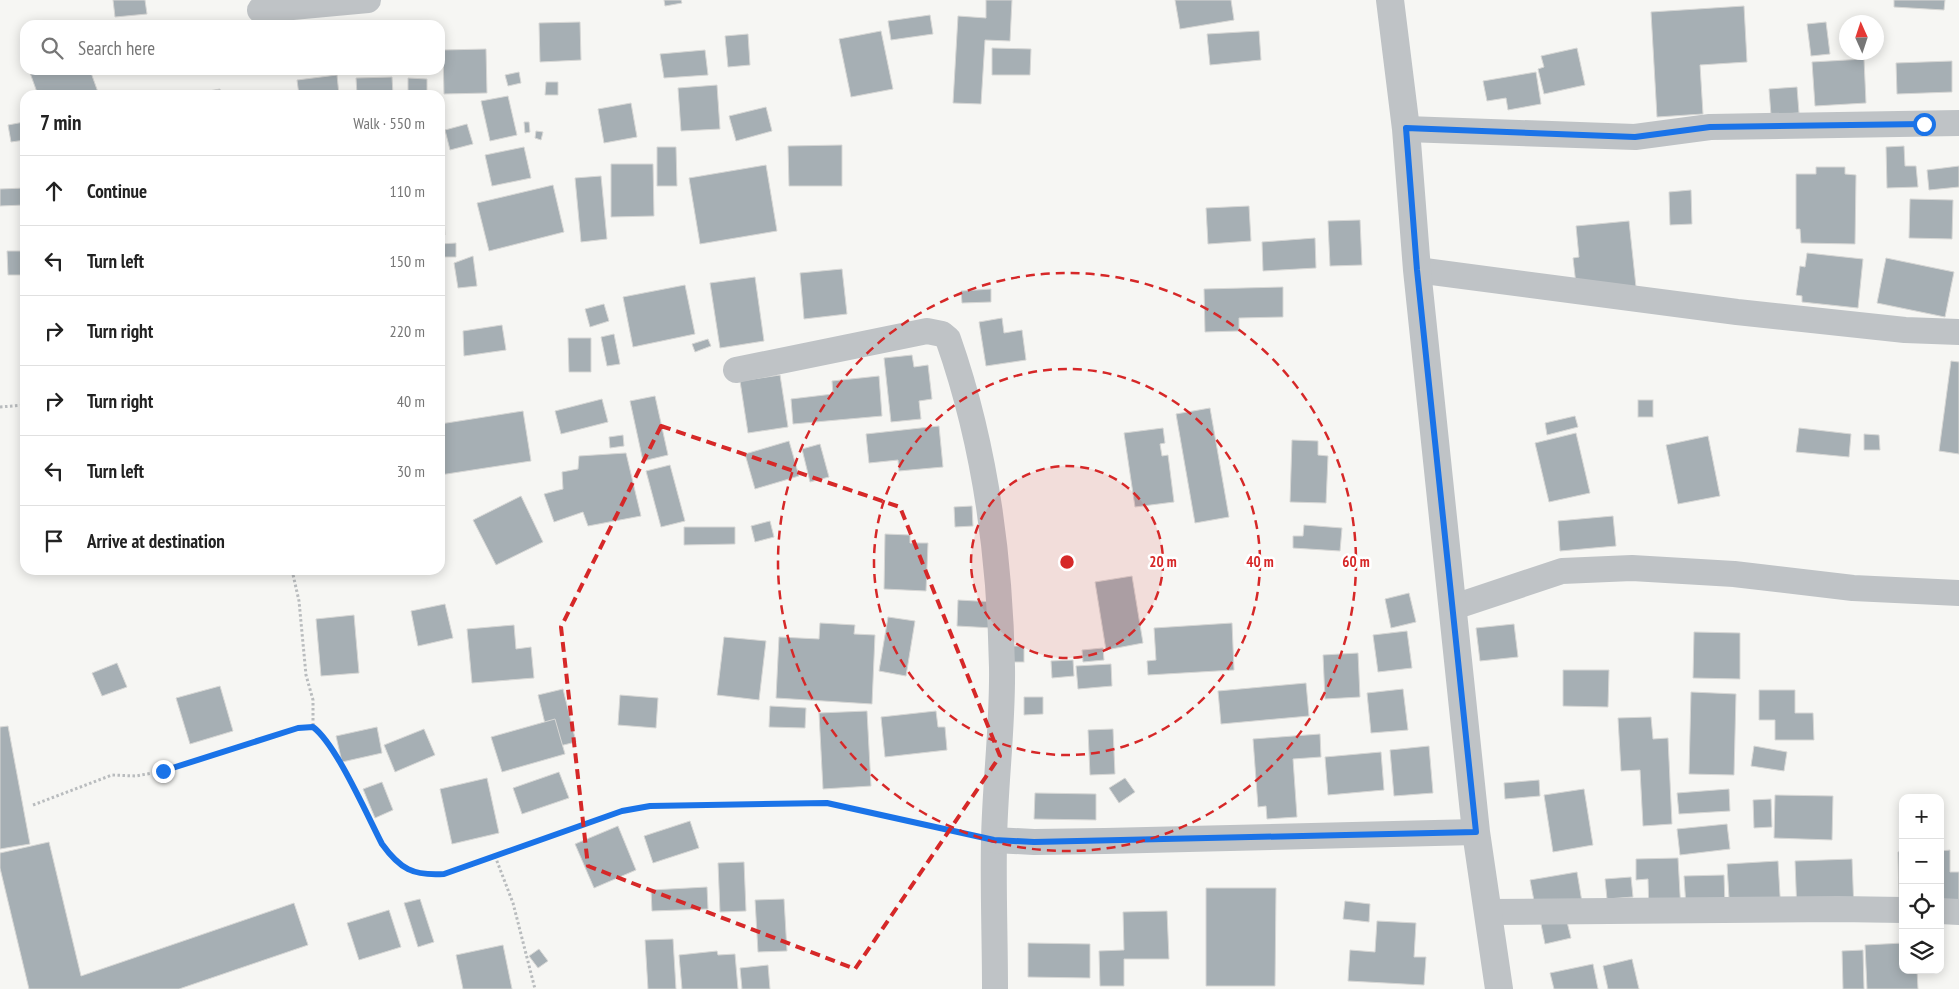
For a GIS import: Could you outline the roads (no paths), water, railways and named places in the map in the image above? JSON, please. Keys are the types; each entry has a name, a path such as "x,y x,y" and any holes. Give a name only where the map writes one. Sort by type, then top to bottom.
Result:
{"street":[{"path":"260,10 368,0"},
{"path":"1390,0 1406,128 1417,270 1454,607 1476,832 1499,989"},
{"path":"1406,128 1635,137 1710,127 1959,123"},
{"path":"1417,270 1737,312 1905,330 1959,332"},
{"path":"736,370 927,331 942,334 948,339 969,402 983,466 994,547 1002,667 994,840 995,989"},
{"path":"1454,607 1562,571 1632,568 1734,574 1853,588 1959,594"},
{"path":"994,840 1105,841 1476,832"},
{"path":"1488,912 1899,910"},
{"path":"1944,911 1959,912"}]}
